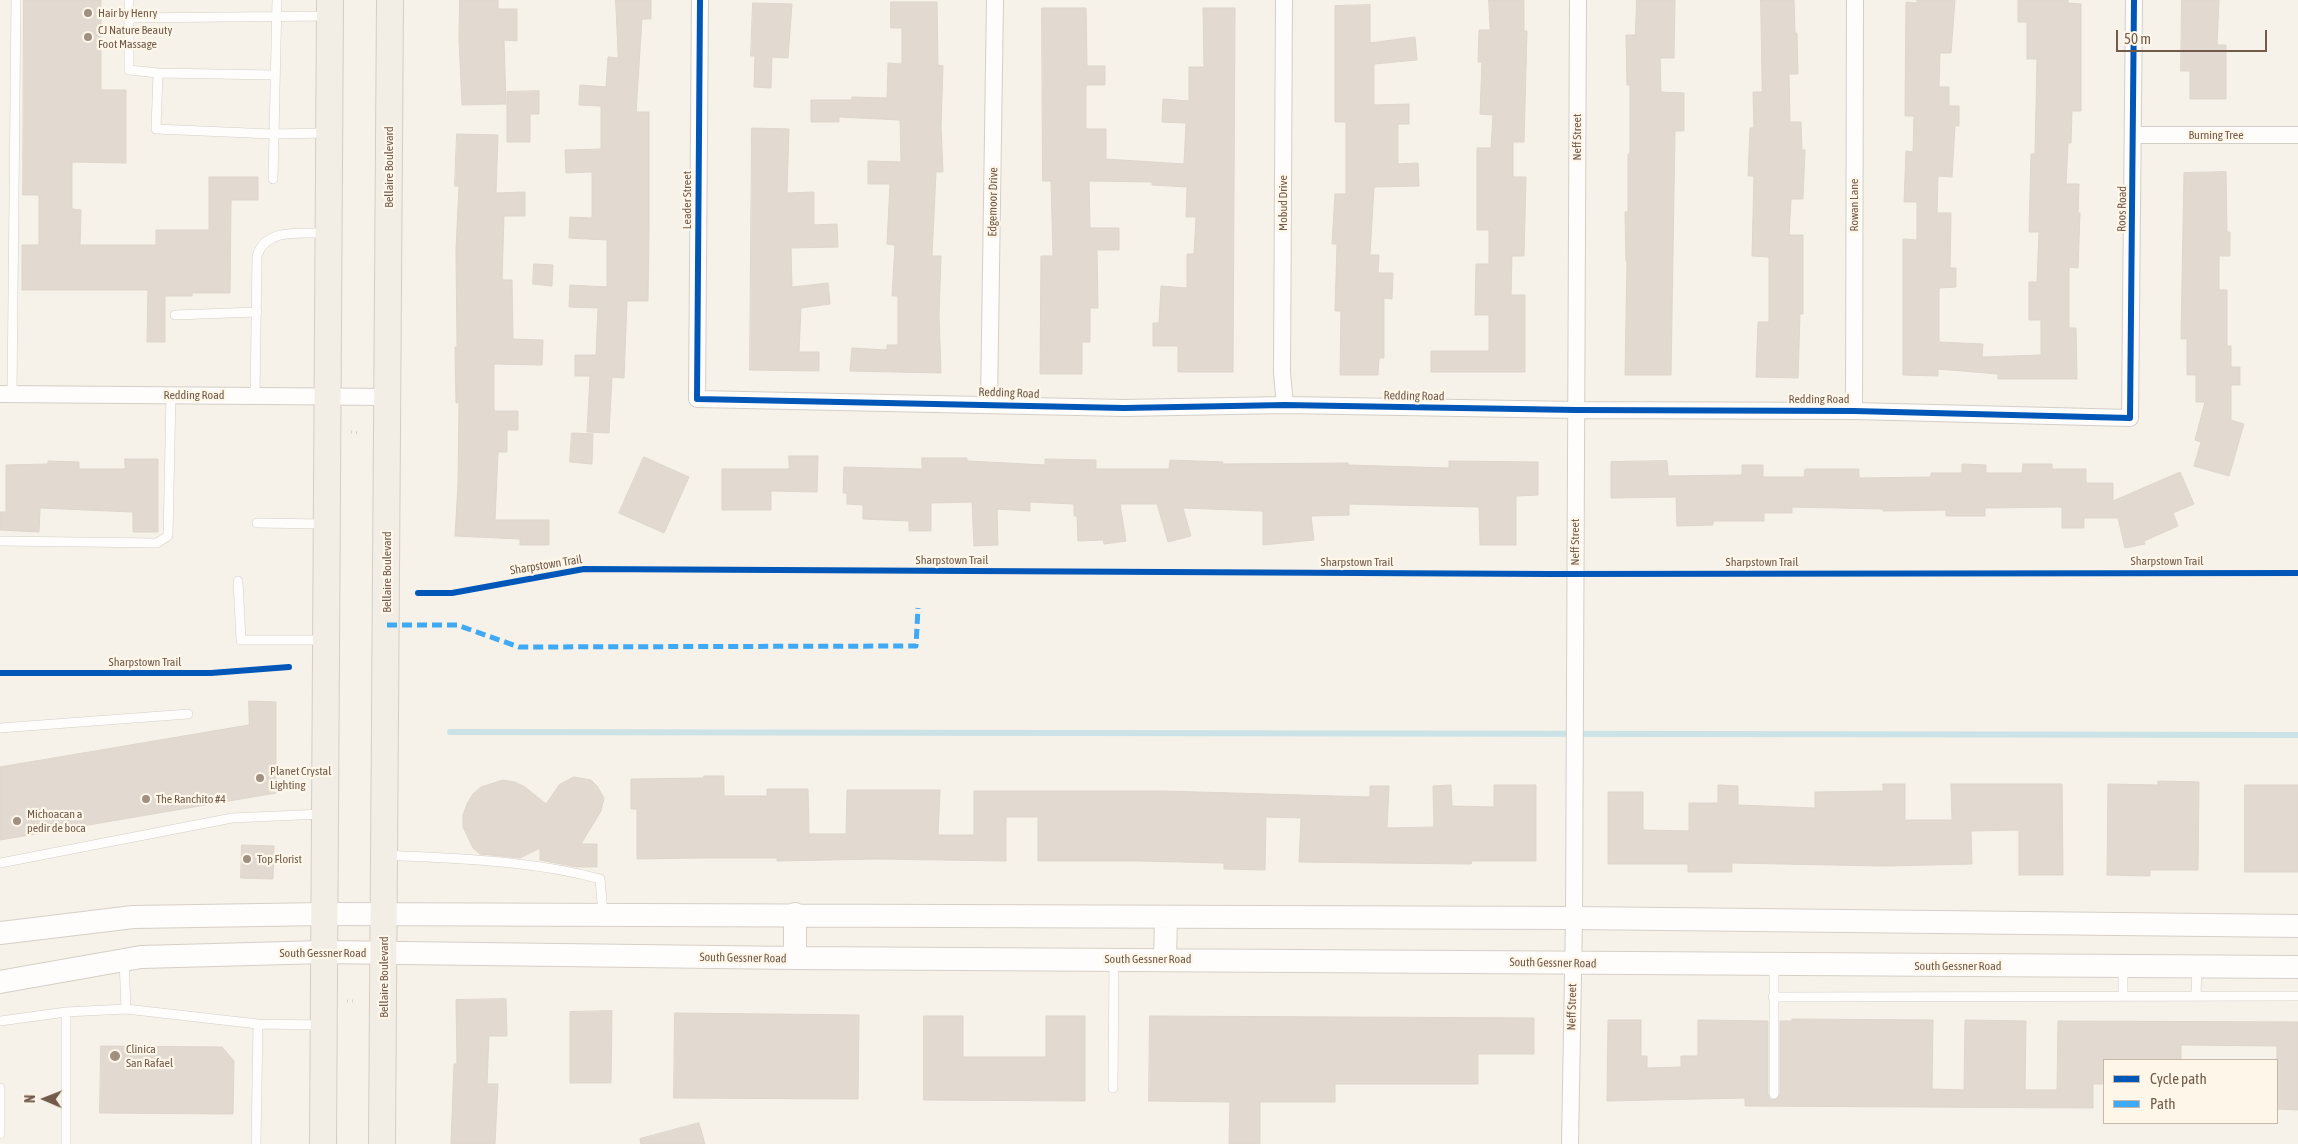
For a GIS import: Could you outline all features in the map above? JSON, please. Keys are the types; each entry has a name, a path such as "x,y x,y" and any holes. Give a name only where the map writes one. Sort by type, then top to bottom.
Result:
{"main road":[{"name":"Bellaire Boulevard","path":"382,1144 390,0"},
{"path":"323,1144 330,8"},
{"path":"0,933 133,917 324,914 795,914 1166,918 1574,918 2298,926"},
{"path":"795,914 796,958"},
{"path":"1165,959 1166,918"},
{"name":"South Gessner Road","path":"0,982 141,957 324,952 796,958 2298,967"}],"street":[{"name":"Leader Street","path":"697,399 700,0"},
{"name":"Edgemoor Drive","path":"989,404 994,0"},
{"name":"Mobud Drive","path":"1284,0 1282,373 1285,405"},
{"name":"Neff Street","path":"1570,1144 1574,918 1573,751 1578,0"},
{"name":"Rowan Lane","path":"1854,410 1855,0"},
{"name":"Roos Road","path":"2130,418 2134,0"},
{"name":"Burning Tree","path":"2134,135 2298,135"},
{"name":"Redding Road","path":"6,394 388,397"},
{"name":"Redding Road","path":"697,399 1124,408 1285,405 1576,410 1854,410 2130,418"}],"lane":[{"path":"6,394 16,0"},
{"path":"129,0 129,70 158,73 274,75"},
{"path":"273,180 272,134 277,0"},
{"path":"129,18 276,16 330,8"},
{"path":"158,73 156,129 272,134 329,133"},
{"path":"255,396 256,312 260,247 266,240 277,235 328,233"},
{"path":"175,316 256,312"},
{"path":"0,541 157,543 168,536 171,395"},
{"path":"256,523 326,524"},
{"path":"238,581 241,640 326,640"},
{"path":"0,728 188,714"},
{"path":"0,863 232,818 325,814"},
{"path":"385,855 507,862 592,876 600,879 603,915"},
{"path":"1113,1088 1114,959"},
{"path":"124,960 126,1009"},
{"path":"1774,965 1774,1094"},
{"path":"2123,995 2124,965"},
{"path":"2196,996 2198,967"},
{"path":"1774,997 2298,996"},
{"path":"0,1021 66,1012 126,1009 258,1024 323,1025"},
{"path":"66,1012 66,1144"},
{"path":"256,1144 258,1024"},
{"path":"0,1088 0,1134"}],"path":[{"path":"350,432 360,433"},
{"path":"347,1001 357,1001"}],"building":[{"path":"24,0 101,0 101,90 126,90 126,163 72,162 72,209 81,210 80,245 156,245 156,230 209,230 209,177 258,177 258,200 231,200 230,293 192,293 192,296 165,296 165,342 147,342 148,290 22,290 22,245 39,245 39,195 23,195"},
{"path":"460,0 498,0 498,9 517,9 517,41 504,40 506,104 462,105 459,39"},
{"path":"616,0 651,0 651,19 642,19 636,112 649,112 648,301 627,301 624,378 612,377 609,433 587,432 590,376 575,376 575,355 596,355 598,308 569,307 570,285 607,287 607,240 569,238 570,217 592,218 592,172 566,173 565,150 601,149 601,106 579,105 580,85 606,87 608,57 618,58"},
{"path":"1489,0 1524,0 1524,31 1527,31 1524,142 1513,142 1513,177 1526,177 1524,256 1512,256 1511,295 1525,295 1525,372 1431,372 1431,351 1489,351 1489,315 1475,315 1476,264 1489,264 1489,230 1477,230 1477,148 1491,148 1493,115 1480,114 1482,62 1478,62 1479,30 1490,30"},
{"path":"1637,0 1675,0 1674,58 1660,58 1661,92 1684,93 1684,131 1675,131 1671,375 1625,375 1627,261 1625,212 1628,212 1628,154 1630,154 1630,85 1627,85 1626,35 1635,35"},
{"path":"1761,0 1794,0 1798,74 1789,74 1790,122 1801,122 1802,150 1805,150 1803,199 1791,199 1789,235 1803,235 1803,314 1800,314 1798,378 1756,377 1758,322 1769,322 1769,257 1752,256 1754,176 1748,176 1750,128 1754,128 1753,92 1762,92"},
{"path":"1917,0 1955,0 1951,53 1940,53 1939,87 1949,87 1949,106 1959,106 1959,126 1955,126 1952,177 1938,176 1937,213 1951,213 1950,268 1956,268 1956,287 1939,288 1939,342 1983,344 1982,357 2041,355 2041,320 2029,320 2029,282 2037,282 2039,232 2029,232 2031,154 2035,154 2037,59 2027,59 2027,22 2018,22 2018,0 2068,0 2068,3 2081,4 2081,111 2072,111 2071,143 2068,143 2066,184 2079,184 2078,268 2069,267 2069,328 2076,328 2077,379 1998,379 1998,374 1938,369 1938,376 1903,375 1903,239 1917,240 1917,202 1904,202 1906,151 1913,152 1914,116 1905,116 1906,2 1917,3"},
{"path":"2182,0 2219,0 2217,45 2226,45 2226,99 2190,99 2190,71 2181,71"},
{"path":"891,2 937,2 938,65 943,66 941,126 943,172 936,172 932,256 941,256 939,315 941,373 850,371 852,348 887,350 887,345 898,345 898,296 892,296 895,245 887,244 890,184 868,184 868,161 901,162 900,120 839,117 839,122 811,122 811,100 852,100 852,97 887,98 888,63 902,64 902,28 891,28"},
{"path":"753,3 792,4 788,58 772,57 771,88 754,87 755,56 751,56"},
{"path":"1370,5 1370,43 1415,37 1417,60 1374,64 1374,105 1409,104 1409,124 1398,124 1398,164 1418,163 1419,186 1374,187 1370,255 1379,255 1378,273 1393,273 1392,299 1384,298 1384,358 1379,358 1378,375 1340,375 1341,311 1335,311 1337,244 1332,244 1335,194 1346,194 1346,122 1335,122 1335,6"},
{"path":"1042,8 1086,8 1087,66 1105,66 1105,85 1086,85 1086,129 1106,129 1106,159 1184,164 1186,123 1162,122 1163,99 1189,101 1189,67 1204,67 1203,8 1235,8 1233,372 1178,372 1178,346 1153,346 1153,323 1159,323 1161,286 1187,288 1187,254 1194,254 1196,217 1186,217 1187,187 1152,185 1152,182 1089,181 1090,228 1119,228 1119,250 1097,250 1098,308 1090,308 1090,342 1082,342 1082,374 1040,374 1041,256 1053,256 1051,181 1043,181"},
{"path":"539,91 539,114 530,114 530,142 507,142 507,92"},
{"path":"752,128 789,129 787,193 814,192 814,225 837,224 838,247 791,248 792,287 828,283 830,304 801,308 799,352 819,352 819,371 750,370"},
{"path":"457,134 498,135 496,193 525,192 525,216 504,216 502,280 512,280 513,339 543,340 542,365 494,364 494,411 518,411 518,430 507,430 507,452 498,452 495,520 549,520 549,545 520,545 520,539 455,536 459,403 456,403 455,347 457,347 456,250 459,186 455,186"},
{"path":"2226,172 2227,232 2230,232 2230,256 2219,256 2219,290 2227,290 2227,346 2231,346 2231,367 2240,367 2240,385 2231,385 2231,420 2244,424 2229,476 2194,466 2201,442 2195,440 2205,402 2196,402 2196,375 2187,375 2187,339 2181,339 2184,173"},
{"path":"534,264 553,265 552,286 533,284"},
{"path":"572,433 593,434 592,464 570,462"},
{"path":"789,456 818,456 817,492 771,491 771,510 722,510 722,469 789,469"},
{"path":"644,457 689,477 664,533 619,513"},
{"path":"922,458 967,458 967,461 1045,465 1045,459 1096,460 1096,469 1169,469 1170,460 1223,462 1222,464 1348,463 1348,465 1449,468 1449,461 1538,462 1538,495 1516,496 1516,545 1480,545 1479,507 1349,504 1349,515 1311,516 1314,540 1263,545 1263,511 1183,508 1191,536 1168,542 1157,504 1120,504 1126,541 1104,544 1103,540 1078,541 1077,516 1074,516 1074,504 1030,502 1030,511 997,509 998,545 974,546 972,502 931,503 931,531 909,531 909,521 863,519 863,505 847,504 847,493 843,493 844,467 922,469"},
{"path":"125,459 158,459 158,532 133,532 133,512 40,508 39,532 0,530 0,512 6,512 6,465 48,464 48,461 79,462 79,469 125,469"},
{"path":"1667,461 1668,476 1742,475 1742,465 1763,465 1763,477 1804,477 1805,469 1859,469 1859,478 1931,477 1931,473 1962,473 1962,464 1986,465 1986,473 2022,473 2023,464 2052,464 2052,469 2086,469 2086,483 2113,483 2113,501 2180,472 2194,504 2173,513 2178,526 2144,541 2145,544 2125,548 2118,518 2084,518 2084,528 2062,528 2062,507 1985,508 1985,516 1946,516 1946,510 1883,511 1883,509 1792,507 1792,513 1764,513 1764,521 1713,521 1713,525 1677,526 1676,497 1611,498 1611,462"},
{"path":"249,701 276,702 276,793 0,840 0,767 249,725"},
{"path":"704,776 724,776 724,796 767,796 767,789 808,789 809,834 846,834 847,790 940,790 938,835 974,835 974,791 1163,791 1370,797 1370,786 1389,786 1387,828 1434,827 1433,786 1451,785 1452,806 1494,807 1494,785 1536,785 1536,861 1472,861 1471,864 1299,862 1301,818 1266,817 1265,870 1224,869 1224,863 1038,861 1038,817 1006,817 1006,861 879,859 777,861 777,858 637,859 637,809 631,809 631,779 704,778"},
{"path":"574,777 591,780 604,798 601,811 581,844 597,844 597,867 577,867 540,860 540,848 520,858 480,854 473,848 463,827 463,815 473,794 481,787 503,780 515,782 525,787 546,804 559,785"},
{"path":"2158,781 2199,782 2198,870 2150,870 2150,876 2107,875 2108,784 2158,785"},
{"path":"1883,784 1905,784 1905,820 1952,820 1951,784 2062,784 2063,875 2019,875 2019,830 1971,831 1972,864 1884,866 1732,863 1732,872 1688,872 1688,864 1608,864 1608,792 1643,792 1643,830 1689,831 1689,803 1718,803 1718,785 1738,786 1738,805 1815,808 1815,792 1883,791"},
{"path":"2245,785 2298,785 2298,872 2245,872"},
{"path":"242,845 274,846 273,879 241,878"},
{"path":"506,999 507,1036 489,1036 487,1084 498,1084 495,1144 451,1144 454,1064 457,1064 456,1000"},
{"path":"612,1011 611,1083 570,1083 570,1012"},
{"path":"675,1013 859,1015 858,1099 674,1098"},
{"path":"924,1016 963,1016 963,1057 1046,1057 1046,1016 1085,1016 1085,1101 924,1100"},
{"path":"1150,1016 1534,1018 1534,1054 1478,1054 1478,1084 1335,1084 1335,1102 1260,1102 1260,1144 1229,1144 1230,1102 1149,1101"},
{"path":"1792,1019 1933,1020 1932,1089 1964,1090 1965,1020 2026,1021 2025,1090 2057,1090 2058,1021 2298,1022 2298,1110 2278,1109 2277,1046 2181,1045 2181,1059 2103,1059 2103,1084 2093,1084 2093,1108 1745,1106 1745,1098 1607,1101 1608,1020 1641,1020 1641,1056 1647,1056 1647,1068 1681,1067 1681,1056 1698,1056 1698,1020 1768,1021 1768,1094 1770,1099 1774,1100 1780,1094 1780,1021 1792,1021"},
{"path":"101,1046 222,1047 234,1061 233,1114 100,1113"},
{"path":"699,1123 705,1144 641,1144 640,1139"}],"waterway":[{"path":"450,732 2298,735"}],"marked path":[{"path":"387,625 457,625 519,647 916,646 918,608"}],"cycle path":[{"path":"700,0 697,399 1124,408 1285,405 1576,410 1854,411 2130,418 2134,0"},
{"name":"Sharpstown Trail","path":"418,593 452,593 584,569 1551,574 2298,573"},
{"name":"Sharpstown Trail","path":"0,673 211,673 289,667"}],"place":[{"name":"Hair by Henry","path":"88,13"},
{"name":"CJ Nature Beauty Foot Massage","path":"88,37"},
{"name":"Planet Crystal Lighting","path":"260,778"},
{"name":"The Ranchito #4","path":"146,799"},
{"name":"Michoacan a pedir de boca","path":"17,821"},
{"name":"Top Florist","path":"247,859"},
{"name":"Clinica San Rafael","path":"115,1056"}]}
